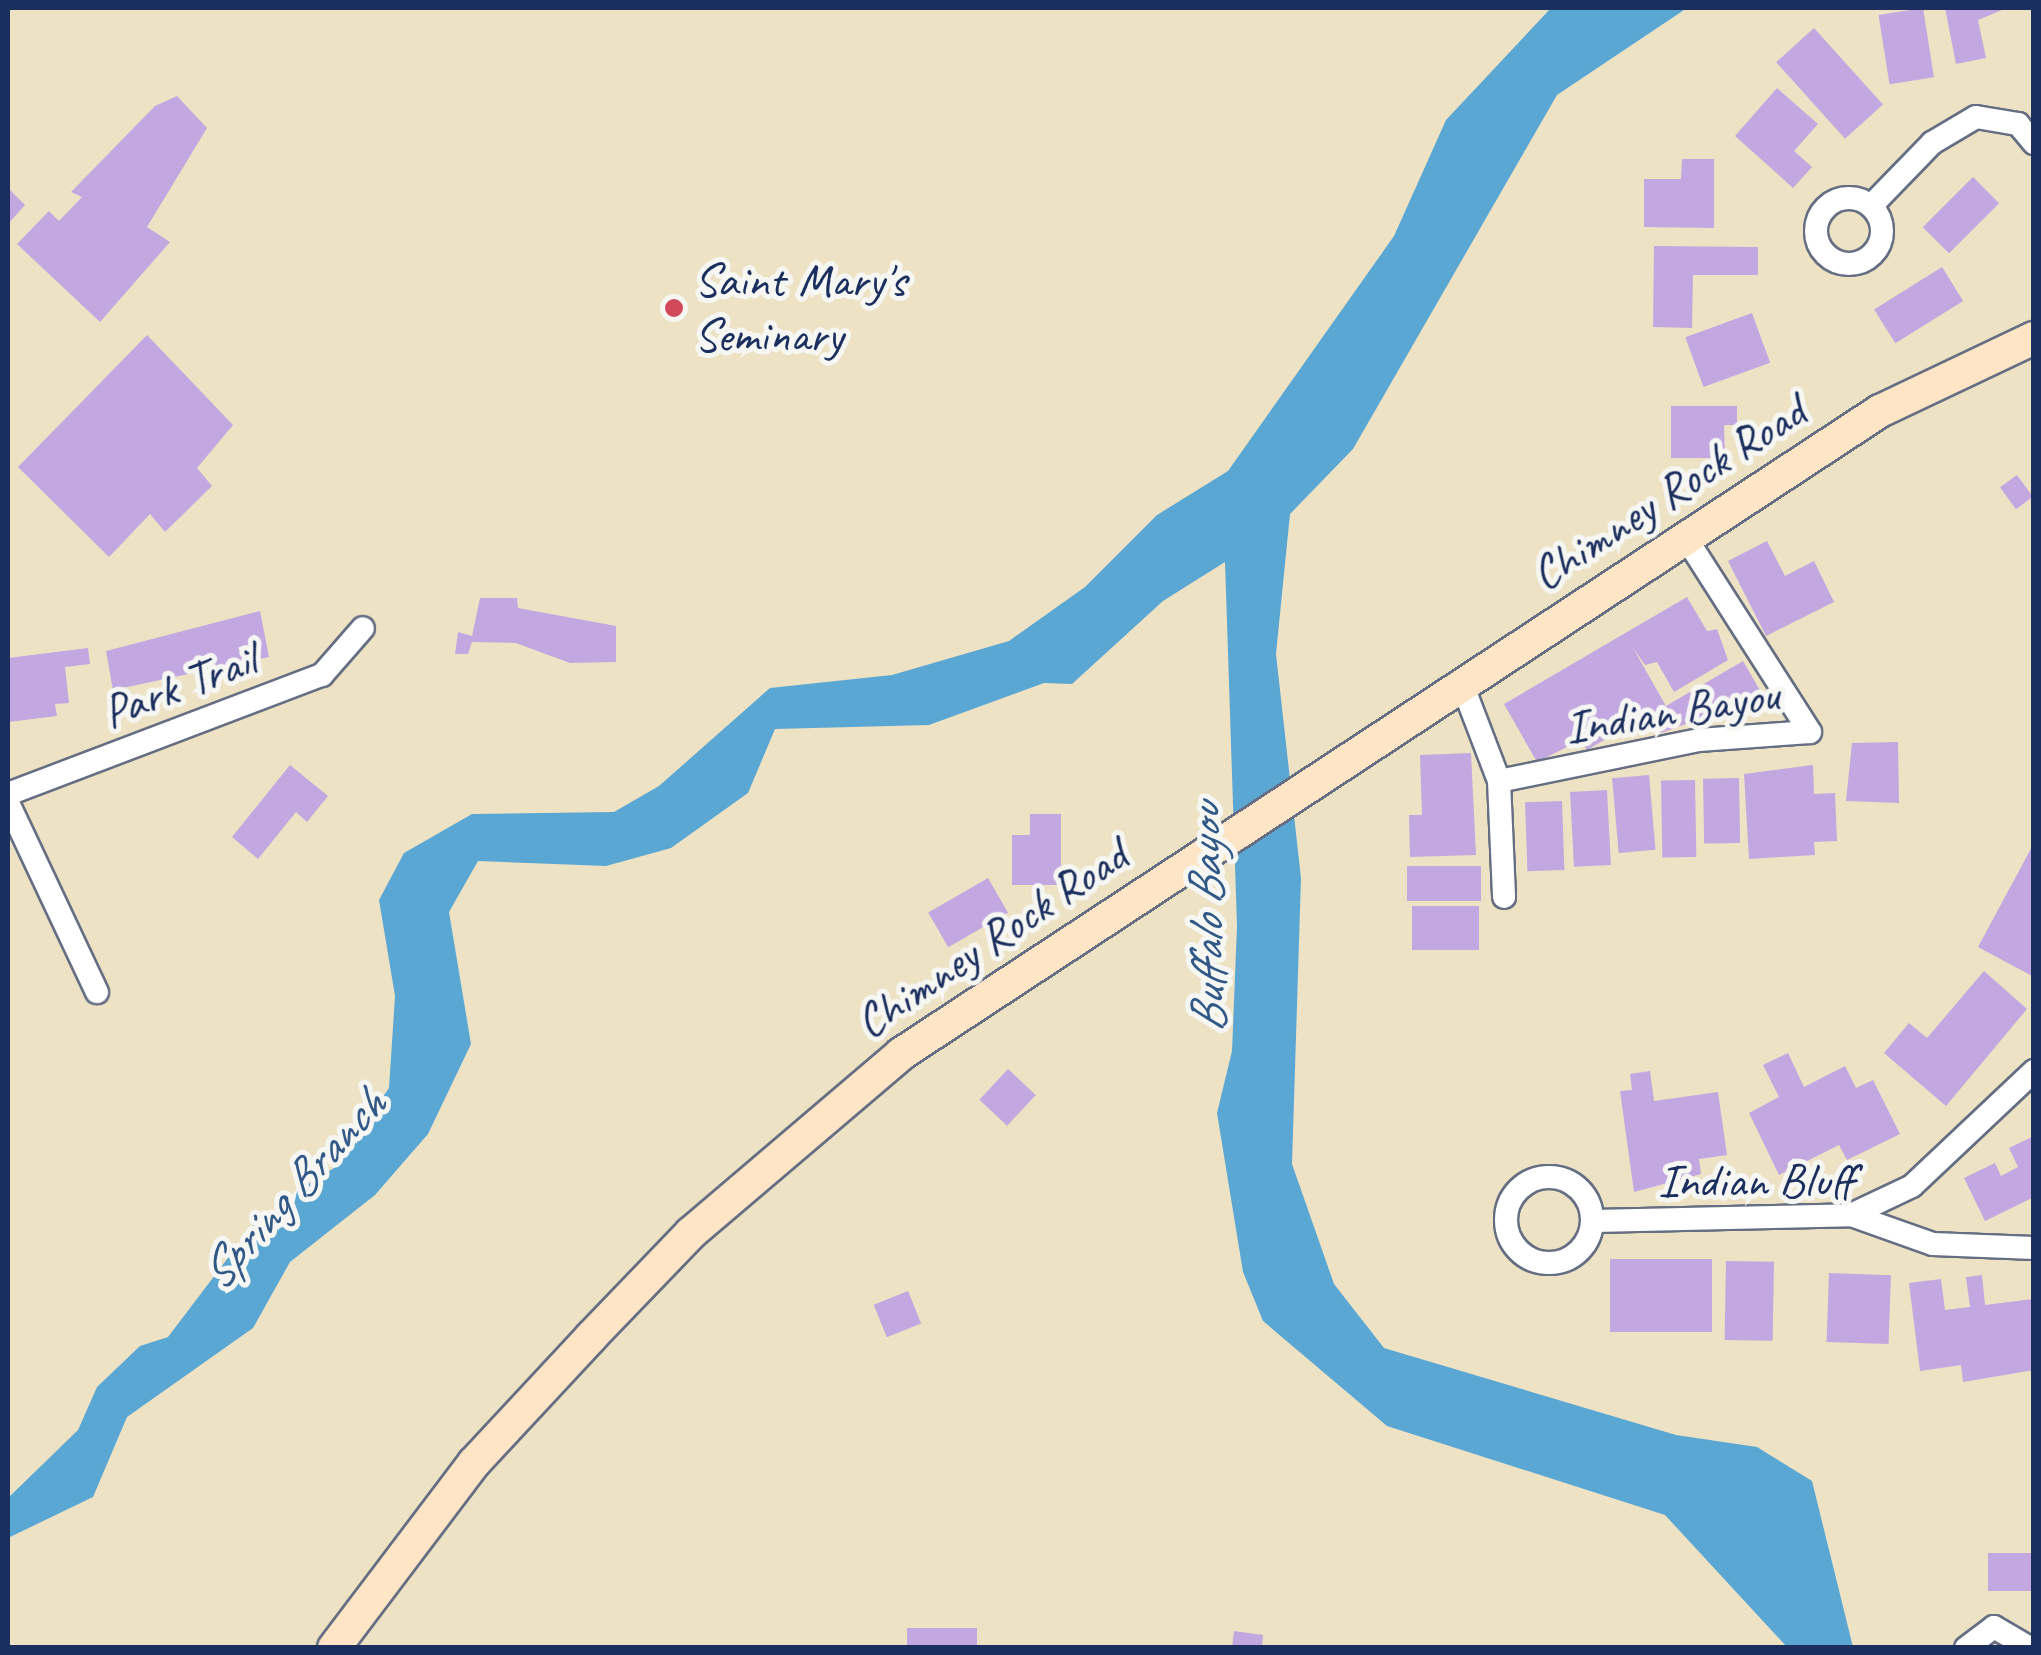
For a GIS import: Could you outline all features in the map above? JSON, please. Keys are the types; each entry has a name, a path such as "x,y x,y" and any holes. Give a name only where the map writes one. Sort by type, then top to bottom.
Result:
{"main road":[{"name":"Chimney Rock Road","path":"334,1648 474,1463 692,1233 901,1054 1392,727 1687,540 1880,411 2034,338"}],"street":[{"path":"1871,206 1932,143 1976,117 2018,124 2034,143"},
{"name":"Indian Bayou","path":"1499,781 1700,740 1810,732 1687,540"},
{"name":"Park Trail","path":"8,794 322,675 363,628"},
{"path":"1462,684 1499,781 1504,897"},
{"path":"8,803 97,992"},
{"path":"1851,1215 1912,1186 2034,1072"},
{"name":"Indian Bluff","path":"1594,1221 1851,1215 1933,1244 2034,1248"},
{"path":"1966,1648 1994,1627 2032,1648"}],"water":[{"path":"1551,8 1687,8 1557,95 1353,449 1290,514 1276,654 1301,878 1292,1164 1334,1284 1384,1348 1676,1435 1757,1447 1812,1481 1853,1647 1787,1647 1665,1515 1387,1426 1263,1321 1243,1272 1217,1113 1232,1051 1237,926 1225,562 1163,601 1072,684 1044,683 929,725 775,729 748,793 671,848 606,866 478,861 449,912 471,1044 428,1134 375,1195 290,1262 253,1328 127,1417 93,1497 8,1538 8,1498 78,1430 97,1387 140,1346 168,1337 253,1225 280,1221 294,1193 334,1168 389,1088 395,996 379,900 404,853 472,814 614,812 659,786 770,688 892,675 1009,641 1085,587 1157,515 1228,471 1394,236 1446,120"}],"building":[{"path":"1923,8 1934,77 1890,84 1879,15"},
{"path":"1945,8 2007,8 1978,20 1986,58 1956,64"},
{"path":"1814,28 1883,105 1845,139 1776,62"},
{"path":"1777,88 1818,124 1794,151 1812,167 1793,188 1735,136"},
{"path":"177,96 207,128 147,227 170,242 100,322 17,244 49,211 59,221 82,197 71,192 155,106"},
{"path":"1682,159 1714,159 1714,228 1644,227 1644,179 1681,179"},
{"path":"1973,177 1999,203 1949,253 1923,227"},
{"path":"8,188 25,205 8,224"},
{"path":"1654,246 1758,247 1758,275 1693,275 1692,328 1653,327"},
{"path":"1942,267 1963,301 1895,343 1874,309"},
{"path":"1752,313 1770,363 1703,387 1685,337"},
{"path":"147,335 233,425 197,468 212,486 165,532 150,514 109,557 18,467"},
{"path":"1671,406 1737,406 1737,425 1724,425 1725,458 1671,458"},
{"path":"2017,475 2033,497 2016,509 2000,487"},
{"path":"1767,541 1785,576 1814,561 1834,602 1766,636 1728,561"},
{"path":"1687,597 1707,631 1717,629 1728,660 1674,692 1657,662 1645,665 1633,648 1666,706 1743,661 1769,706 1752,716 1744,703 1661,733 1655,723 1636,735 1622,721 1623,729 1587,750 1581,740 1537,762 1504,704"},
{"path":"480,598 517,598 518,608 616,626 616,662 570,663 516,643 472,642 468,654 455,654 458,632 472,636"},
{"path":"260,611 269,657 113,690 106,651"},
{"path":"88,648 90,664 65,667 69,703 55,704 57,716 8,722 8,658"},
{"path":"1898,742 1899,803 1846,801 1852,743"},
{"path":"1471,753 1476,855 1410,857 1409,815 1422,815 1420,755"},
{"path":"290,765 328,796 307,822 296,812 258,859 232,837"},
{"path":"1813,765 1814,794 1835,793 1837,841 1814,842 1815,855 1749,859 1744,774"},
{"path":"1649,775 1656,850 1619,853 1612,778"},
{"path":"1739,778 1740,843 1704,844 1703,779"},
{"path":"1695,780 1696,857 1662,858 1661,781"},
{"path":"1607,790 1611,865 1574,867 1570,792"},
{"path":"1562,801 1564,870 1527,871 1525,802"},
{"path":"1030,814 1061,814 1061,885 1012,885 1012,835 1030,835"},
{"path":"2034,843 2034,977 1978,947"},
{"path":"1407,866 1481,866 1481,901 1407,901"},
{"path":"988,878 1008,913 948,947 928,912"},
{"path":"1412,906 1479,906 1479,950 1412,950"},
{"path":"1984,971 2027,1009 1946,1106 1884,1053 1909,1023 1927,1038"},
{"path":"1788,1053 1804,1087 1845,1066 1856,1088 1873,1080 1900,1134 1847,1160 1839,1145 1779,1175 1749,1113 1779,1097 1763,1065"},
{"path":"1008,1069 1036,1095 1007,1126 979,1100"},
{"path":"1650,1071 1654,1101 1718,1092 1727,1155 1699,1159 1701,1174 1634,1192 1620,1091 1632,1090 1630,1074"},
{"path":"2034,1136 2034,1197 1985,1221 1964,1178 1995,1163 2001,1176 2018,1167 2009,1148"},
{"path":"1610,1259 1712,1259 1712,1332 1610,1332"},
{"path":"1726,1261 1774,1262 1773,1341 1725,1340"},
{"path":"1829,1273 1891,1275 1889,1344 1827,1342"},
{"path":"1982,1275 1985,1305 2033,1299 2034,1370 1963,1382 1961,1365 1920,1371 1909,1283 1941,1279 1945,1310 1970,1307 1966,1277"},
{"path":"908,1291 921,1323 887,1337 874,1305"},
{"path":"1988,1553 2034,1553 2034,1591 1988,1591"},
{"path":"907,1628 977,1628 977,1648 907,1648"},
{"path":"1234,1631 1263,1635 1262,1648 1232,1648"}],"place":[{"name":"Saint Mary's Seminary","path":"674,308"}],"water label":[{"name":"Buffalo Bayou","path":"1206,919"},
{"name":"Spring Branch","path":"292,1189"}]}
